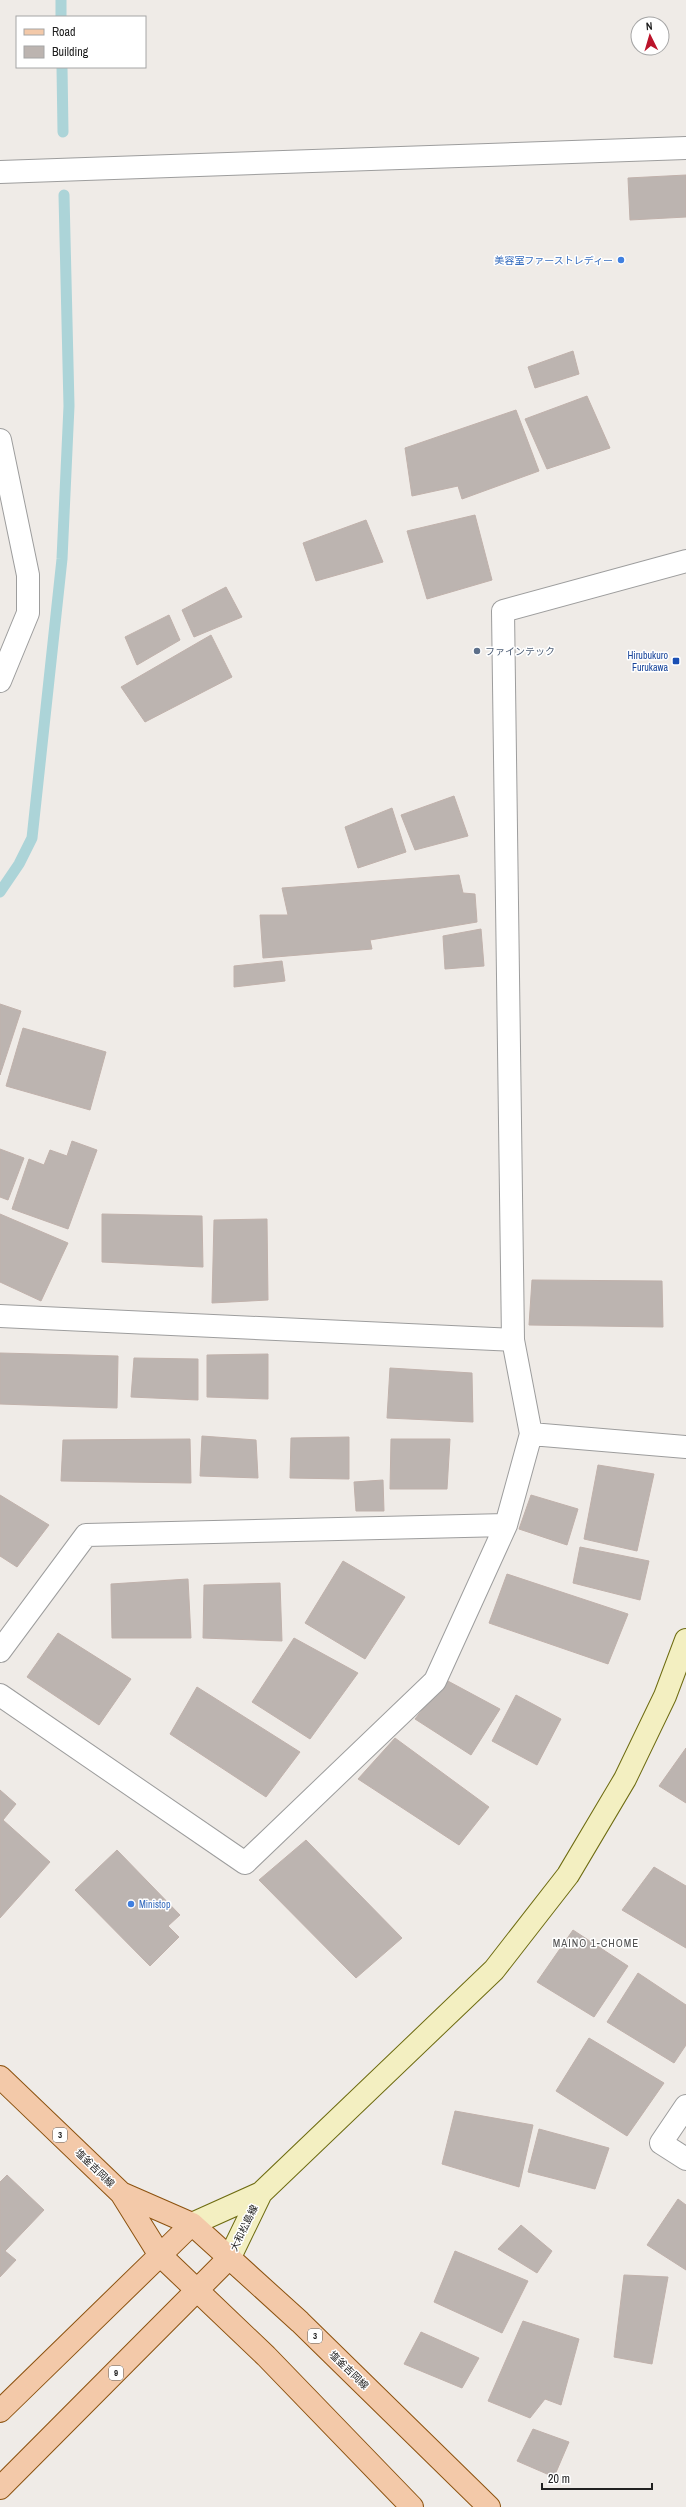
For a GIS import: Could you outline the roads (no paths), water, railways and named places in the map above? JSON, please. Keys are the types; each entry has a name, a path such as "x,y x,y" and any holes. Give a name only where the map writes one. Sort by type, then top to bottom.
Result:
{"main road":[{"name":"塩釜吉岡線","path":"0,2077 121,2193 159,2254 266,2356 412,2507"},
{"name":"塩釜吉岡線","path":"121,2193 192,2224 230,2257 490,2507"},
{"name":"大和松島線","path":"0,2411 159,2254 192,2224"},
{"name":"大和松島線","path":"0,2488 230,2257"}],"street":[{"path":"0,172 686,148"},
{"path":"0,440 28,575 28,613 0,681"},
{"path":"0,1695 245,1863 435,1681 506,1525 531,1434 513,1340 503,611 686,561"},
{"path":"0,1316 513,1340"},
{"path":"531,1434 686,1446"},
{"path":"0,1651 86,1535 506,1525"},
{"path":"261,2193 494,1970 558,1887 625,1779 664,1696 686,1640"},
{"path":"686,2106 661,2143 686,2159"},
{"name":"大和松島線","path":"192,2224 261,2193"},
{"name":"大和松島線","path":"230,2257 261,2193"}],"waterway":[{"path":"61,0 61,16"},
{"path":"62,68 63,132"},
{"path":"0,892 19,864 32,838 62,559 69,406 64,195"}],"place":[{"name":"美容室ファーストレディー","path":"621,260"},
{"name":"ファインテック","path":"477,651"},
{"name":"Hirubukuro Furukawa","path":"676,661"},
{"name":"Ministop","path":"131,1904"}],"district":[{"name":"MAINO 1-CHOME","path":"596,1943"}]}
